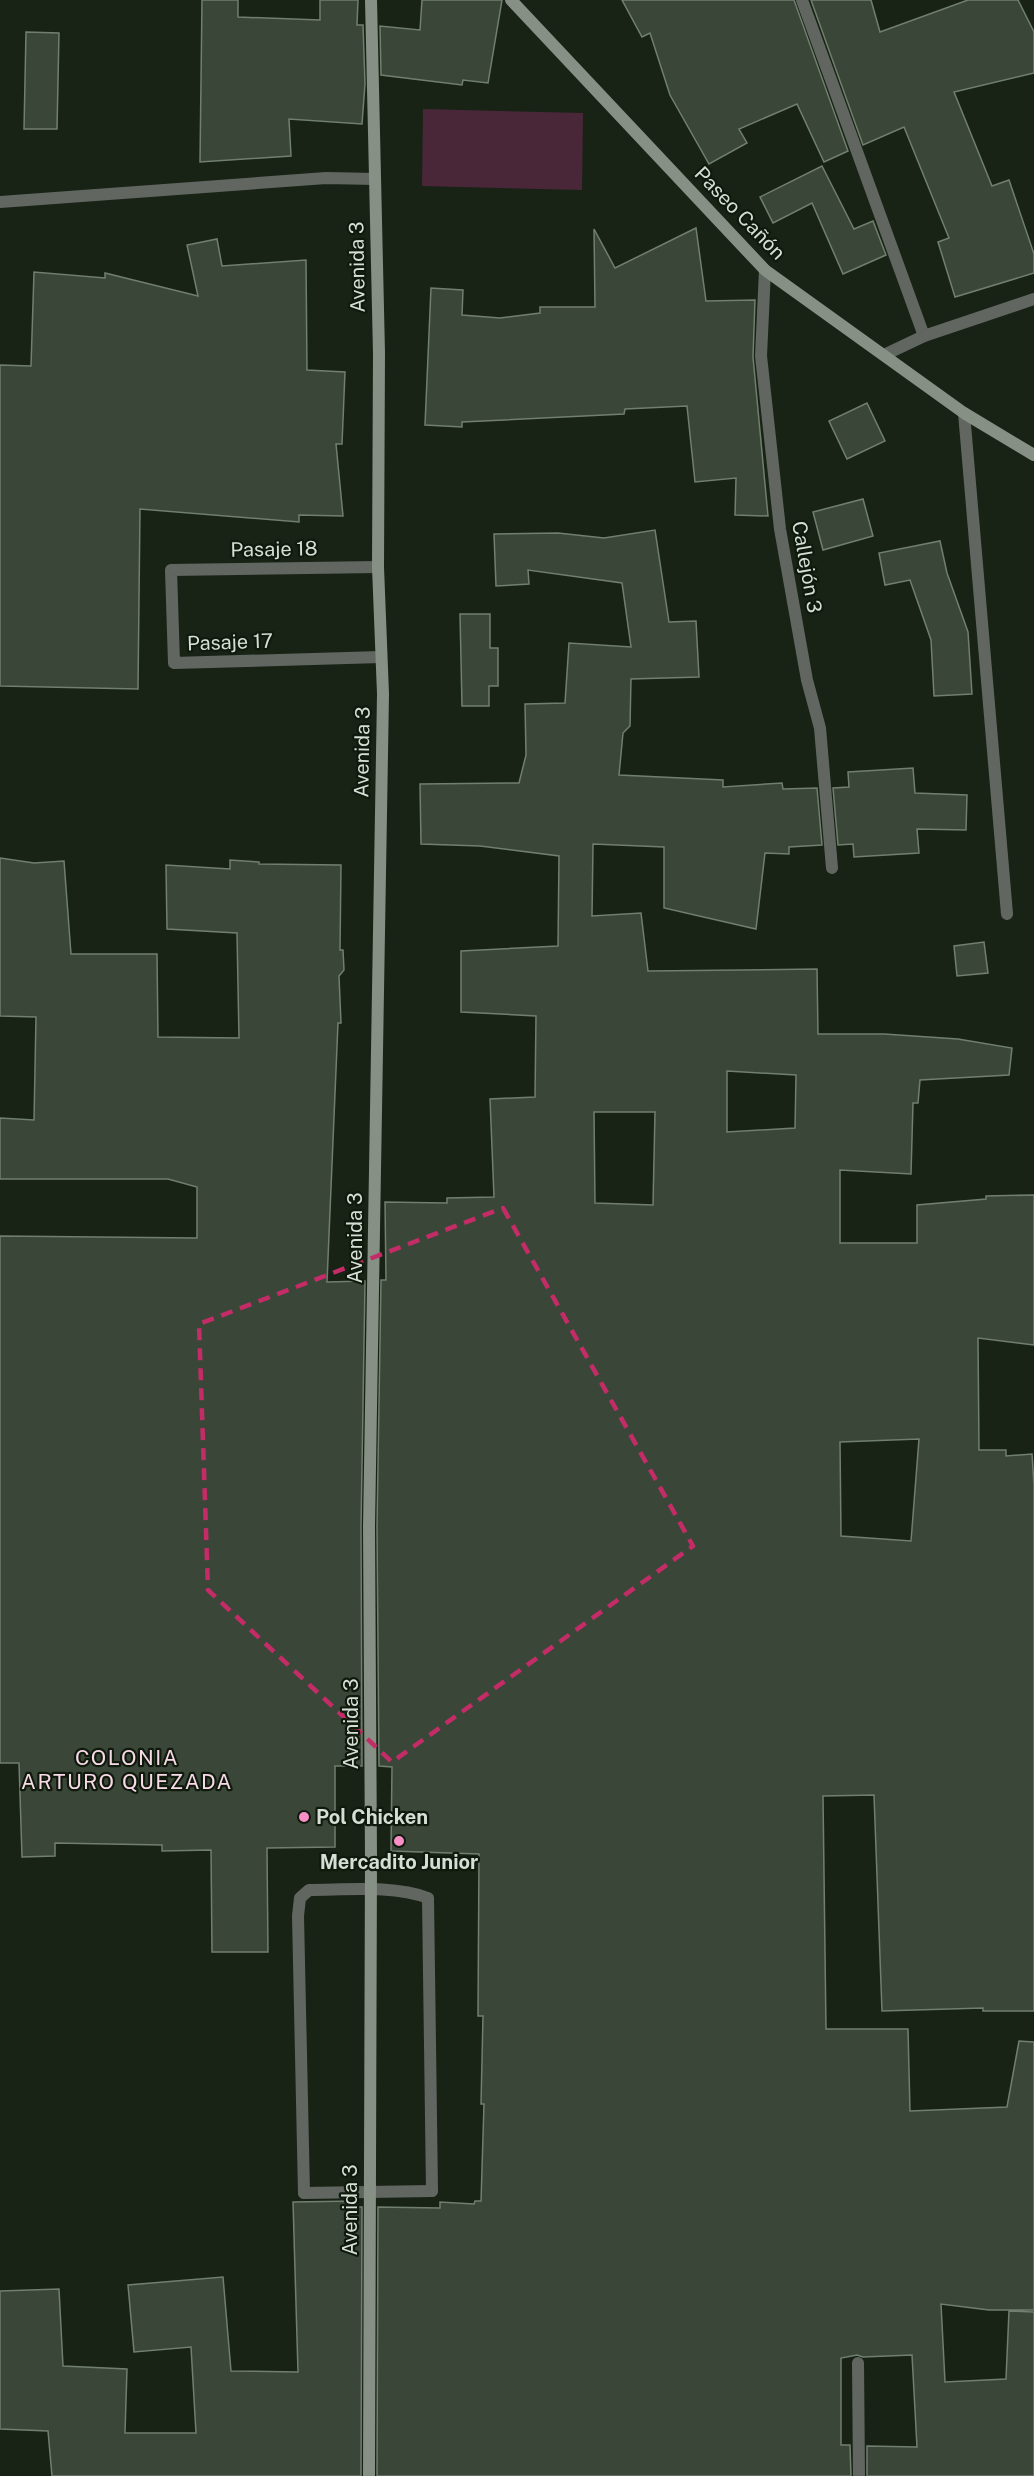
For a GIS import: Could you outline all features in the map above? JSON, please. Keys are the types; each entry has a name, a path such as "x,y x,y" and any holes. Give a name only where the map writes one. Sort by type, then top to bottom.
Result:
{"street":[{"name":"Avenida 3","path":"369,2476 371,1889 369,1527 374,1361 381,657 378,567 379,353 371,0"},
{"name":"Paseo Cañón","path":"511,0 765,270 964,413 1034,455"},
{"path":"802,0 924,336"},
{"path":"0,202 326,178 375,179"},
{"name":"Callejón 3","path":"765,270 761,357 780,529 807,680 820,728 832,868"},
{"path":"884,355 924,336 1034,299"},
{"path":"964,413 1007,914"},
{"name":"Pasaje 18","path":"171,570 378,567"},
{"name":"Pasaje 17","path":"171,570 174,663 381,657"},
{"path":"371,1889 417,1894 428,1898 430,1908 432,2191 304,2193 298,1916 300,1898 309,1890 371,1889"},
{"path":"858,2363 859,2476"}],"highlighted area":[{"path":"503,1208 693,1546 392,1762 208,1590 199,1324"}],"shaded area":[{"path":"423,109 583,113 582,190 422,186"}],"building":[{"path":"202,0 238,0 238,17 320,20 320,0 358,0 357,25 363,25 365,84 362,124 289,119 291,156 200,162"},
{"path":"422,0 502,0 488,83 463,80 462,85 381,75 380,26 420,30"},
{"path":"622,0 794,0 848,151 824,162 797,104 739,129 747,143 709,164 670,95 650,33 642,37"},
{"path":"811,0 871,0 880,32 968,0 1018,0 1034,32 1034,73 954,92 992,186 1009,180 1034,254 1034,273 955,297 938,242 949,238 904,127 863,145"},
{"path":"26,32 59,33 57,129 24,129"},
{"path":"822,166 854,229 873,221 886,255 843,274 812,203 773,223 760,197"},
{"path":"696,228 706,301 755,300 753,357 768,516 735,515 736,478 695,482 687,406 625,409 624,414 462,422 462,427 425,425 431,288 463,290 462,315 500,318 540,313 540,307 595,307 594,229 615,268"},
{"path":"217,239 222,266 306,260 307,370 345,372 342,444 336,444 343,516 299,515 299,522 140,509 138,689 0,686 0,365 31,366 34,272 105,278 105,273 198,296 187,245"},
{"path":"867,403 885,441 847,459 829,421"},
{"path":"863,499 873,536 823,550 813,512"},
{"path":"655,530 669,622 696,621 699,677 631,679 630,726 623,733 619,775 723,780 723,787 782,783 783,789 817,788 822,845 789,847 789,854 765,853 756,929 664,908 664,847 593,844 592,916 641,913 648,971 817,969 818,1034 884,1034 958,1039 1012,1048 1009,1075 920,1080 918,1103 913,1103 911,1174 840,1170 840,1243 917,1243 917,1205 986,1199 986,1196 1034,1195 1034,1345 978,1338 979,1450 1006,1450 1006,1456 1032,1454 1034,1485 1034,2011 983,2011 983,2008 882,2011 874,1795 823,1796 826,2029 908,2029 910,2111 1007,2107 1019,2041 1034,2042 1034,2310 989,2310 941,2304 945,2382 1006,2379 1009,2311 1034,2312 1034,2476 867,2476 867,2446 917,2447 912,2355 863,2357 857,2355 841,2358 841,2445 850,2445 851,2476 377,2476 378,2207 440,2208 440,2202 474,2204 475,2201 481,2201 484,2104 481,2104 483,2016 478,2016 479,1854 391,1851 392,1767 379,1766 377,1527 381,1280 386,1280 385,1202 447,1203 447,1198 494,1197 490,1099 535,1097 536,1016 461,1012 461,951 558,946 559,856 480,846 421,844 420,784 519,783 526,755 525,704 565,703 569,643 631,647 622,583 528,570 529,584 496,586 494,534 558,533 604,538","holes":["727,1071 796,1075 795,1128 727,1132","594,1112 655,1112 653,1205 595,1203","919,1439 911,1541 841,1536 840,1442"]},
{"path":"940,541 947,573 968,632 972,694 934,696 931,640 910,580 885,585 879,553"},
{"path":"460,614 490,614 490,648 498,648 498,686 489,686 489,706 462,706"},
{"path":"913,768 915,793 967,795 966,830 917,829 919,853 854,857 853,844 838,845 833,788 849,787 848,772"},
{"path":"0,858 34,863 64,861 71,954 157,954 158,1037 239,1038 237,933 167,929 166,865 230,869 230,860 259,862 259,864 341,865 340,950 343,950 344,970 339,976 341,1023 338,1023 327,1282 365,1281 361,1527 362,1766 335,1766 335,1847 267,1848 268,1952 212,1952 211,1850 162,1851 162,1845 55,1843 55,1856 22,1857 19,1763 0,1763 0,1236 197,1238 197,1187 168,1179 0,1179 0,1118 34,1120 36,1017 0,1016"},
{"path":"984,942 988,973 957,976 954,946"},
{"path":"356,2201 357,2207 362,2207 361,2476 52,2476 48,2431 0,2429 0,2291 59,2289 63,2366 127,2369 125,2433 196,2433 191,2347 134,2352 128,2285 223,2277 231,2371 298,2372 293,2202"}],"place":[{"name":"Pol Chicken","path":"304,1817"},
{"name":"Mercadito Junior","path":"399,1841"}],"district":[{"name":"COLONIA ARTURO QUEZADA","path":"127,1769"}]}
